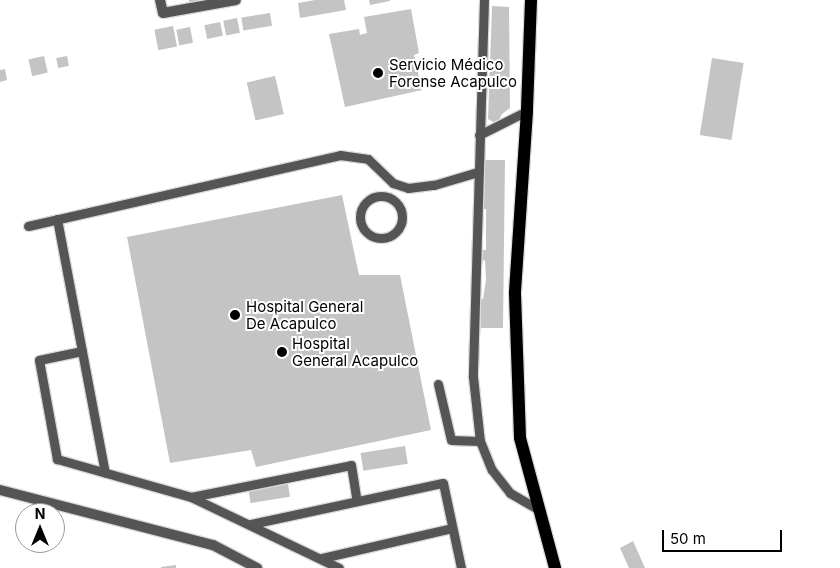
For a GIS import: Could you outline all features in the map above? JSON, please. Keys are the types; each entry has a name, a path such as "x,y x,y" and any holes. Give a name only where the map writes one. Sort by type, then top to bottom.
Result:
{"main road":[{"path":"531,0 528,111 515,294 520,438 536,508 555,568"}],"street":[{"path":"160,0 163,13 236,0"},
{"path":"0,490 213,545 257,568"}],"lane":[{"path":"484,0 472,378 480,441 492,470 510,494 536,508"},
{"path":"479,135 528,111"},
{"path":"28,226 340,155 368,159 393,183 408,188 434,185 478,172"},
{"path":"389,197 393,183"},
{"path":"374,197 389,197 400,207 402,223 394,235 372,237 362,227 360,213 374,197"},
{"path":"58,219 104,472"},
{"path":"82,351 39,360 57,459 191,497 340,568"},
{"path":"438,384 452,440 480,441"},
{"path":"191,497 351,465 357,501"},
{"path":"251,524 443,484 461,568"},
{"path":"322,558 452,528"}],"building":[{"path":"189,0 205,0 206,2 189,5"},
{"path":"315,0 344,0 346,10 300,18 298,3"},
{"path":"369,0 390,0 390,1 370,5"},
{"path":"492,6 509,7 510,108 502,114 497,124 488,119"},
{"name":"Servicio Médico Forense Acapulco","path":"411,9 419,53 414,55 422,90 345,107 329,34 359,29 360,35 367,33 364,17"},
{"path":"270,13 272,26 243,30 241,18"},
{"path":"237,18 240,33 226,35 223,21"},
{"path":"220,22 223,36 207,39 204,25"},
{"path":"173,26 177,47 158,50 154,30"},
{"path":"190,27 193,43 179,45 176,30"},
{"path":"44,56 48,73 32,76 28,60"},
{"path":"67,56 69,66 58,68 56,58"},
{"path":"712,58 744,63 731,140 700,135"},
{"path":"5,69 7,80 0,82 0,70"},
{"path":"275,76 284,114 256,121 247,83"},
{"path":"485,160 505,160 503,328 481,328 481,320 476,319 478,300 483,299 486,280 485,260 480,262 480,250 486,250 486,209 482,209"},
{"name":"Hospital General Acapulco","path":"342,195 359,275 400,275 431,430 256,467 251,450 170,463 127,237"},
{"path":"405,446 408,464 363,471 361,453"},
{"path":"288,484 290,497 251,503 248,490"},
{"path":"633,541 645,568 629,568 620,548"},
{"path":"176,565 176,568 161,568 161,567"}],"place":[{"name":"Servicio Médico Forense Acapulco","path":"378,73"},
{"name":"Hospital General De Acapulco","path":"235,315"},
{"name":"Hospital General Acapulco","path":"282,352"}]}
